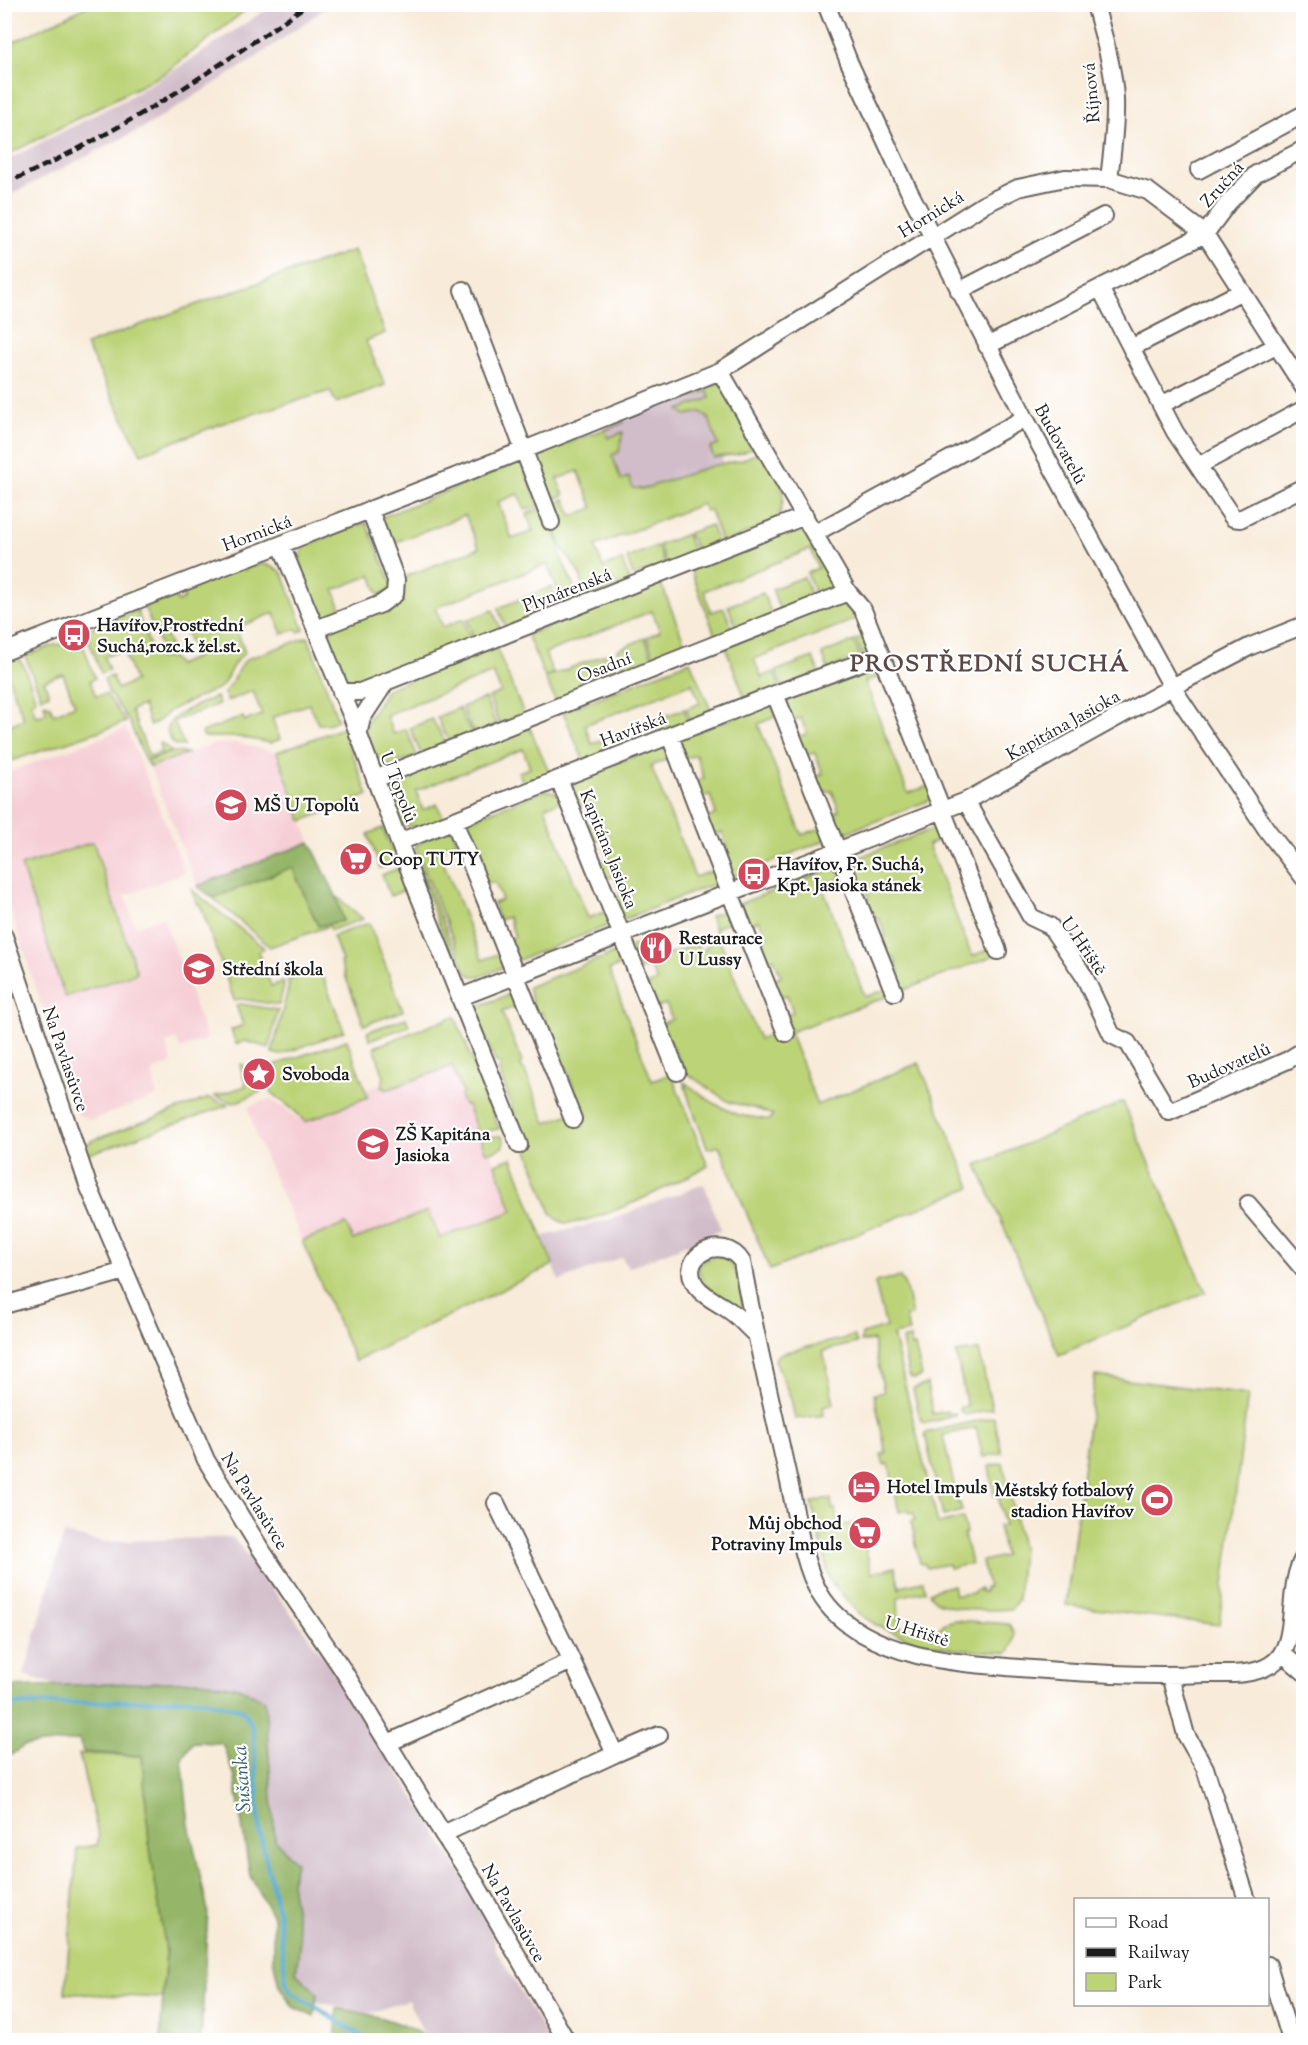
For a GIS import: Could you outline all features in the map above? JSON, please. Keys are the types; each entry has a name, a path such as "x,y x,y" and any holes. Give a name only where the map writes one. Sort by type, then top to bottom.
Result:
{"street":[{"name":"Budovatelů","path":"826,4 849,62 931,237 1025,418 1172,687 1267,830 1304,878"},
{"name":"Říjnová","path":"1095,4 1112,74 1115,99 1115,125 1108,179"},
{"name":"Zručná","path":"1199,170 1304,114"},
{"name":"Zručná","path":"1205,234 1228,203 1256,174 1304,149"},
{"name":"Hornická","path":"4,652 524,450 720,371 983,205 1018,188 1065,178 1108,179 1148,191 1205,234 1304,388"},
{"path":"959,291 1104,216"},
{"path":"987,346 1205,234"},
{"path":"1100,288 1175,432 1228,513 1236,519 1304,487"},
{"path":"463,290 551,522"},
{"path":"1131,348 1242,291"},
{"path":"1161,405 1276,346"},
{"path":"720,371 848,592 863,610 998,951"},
{"path":"1198,466 1304,409"},
{"path":"815,533 1025,418"},
{"path":"316,629 381,604 395,594 396,580 370,510"},
{"name":"Plynárenská","path":"341,692 360,692 805,516"},
{"name":"U Topolů","path":"281,545 519,1144"},
{"name":"Osadní","path":"375,779 848,592"},
{"name":"Kapitána Jasioka","path":"461,997 966,801 1172,687 1249,648 1304,625"},
{"name":"Havířská","path":"399,842 775,694 881,655"},
{"path":"358,735 362,718 386,682"},
{"path":"775,694 894,992"},
{"path":"670,736 786,1033"},
{"name":"Kapitána Jasioka","path":"559,779 677,1072"},
{"name":"U Hřiště","path":"966,801 1031,917 1050,926 1084,976 1112,1035 1128,1043 1169,1112"},
{"path":"454,821 573,1119"},
{"name":"Na Pavlasůvce","path":"4,936 88,1185 206,1460 260,1548 343,1670 476,1884 566,2040"},
{"name":"Budovatelů","path":"1169,1112 1288,1060 1304,1050"},
{"path":"1248,1204 1304,1270"},
{"name":"U Hřiště","path":"754,1333 731,1311 697,1287 693,1280 693,1263 703,1251 720,1248 728,1250 737,1255 742,1262 754,1333 806,1557 821,1595 841,1618 863,1634 916,1654 950,1662 1098,1674 1170,1676 1247,1673 1270,1666 1283,1654"},
{"path":"4,1305 125,1271"},
{"path":"496,1503 615,1754"},
{"path":"1304,1557 1298,1566 1292,1595 1290,1633 1283,1654 1304,1672"},
{"path":"388,1743 572,1661"},
{"path":"1170,1676 1186,1735 1205,1768 1247,1898"},
{"path":"443,1834 659,1735"},
{"path":"1269,1968 1291,2040"}],"shaded area":[{"path":"273,5 330,5 254,59 143,128 5,197 5,161 126,99 189,61"},
{"path":"711,386 715,400 709,419 724,464 711,466 643,489 633,488 621,480 602,430"},
{"path":"126,728 185,871 127,895 125,893 125,896 136,927 163,917 207,1039 180,1049 176,1039 166,1043 172,1063 152,1071 157,1096 91,1120 78,1115 5,894 4,774"},
{"name":"MŠ U Topolů","path":"236,743 277,752 310,842 197,886 150,767 214,744"},
{"name":"ZŠ Kapitána Jasioka","path":"452,1055 513,1210 440,1239 428,1211 352,1240 346,1224 302,1241 256,1136 248,1107 269,1099 285,1108 298,1120 300,1117"},
{"path":"704,1184 721,1230 628,1268 622,1257 559,1281 544,1236 609,1220"},
{"path":"64,1534 103,1542 233,1537 343,1682 491,1922 496,1950 549,2040 430,2040 425,2037 408,2000 370,2013 313,2001 296,1973 300,1940 291,1883 295,1863 275,1840 265,1701 158,1682 60,1686 24,1675"}],"green space":[{"path":"90,5 252,5 165,73 5,156 5,46"},
{"path":"354,250 385,333 366,341 385,385 336,403 330,391 226,422 141,454 86,345"},
{"path":"721,382 757,445 742,453 714,458 710,448 718,445 709,419 701,412 686,415 679,410 710,398 708,391 678,402 677,399"},
{"path":"625,422 605,430 608,438 623,432 619,452 612,455 621,480 629,477 633,488 643,489 711,466 742,460 761,451 781,484 783,499 781,509 777,520 722,544 710,510 705,511 702,504 595,546 603,567 622,560 630,582 585,599 579,573 559,540 554,523 553,505 565,499 572,516 593,508 578,471 557,479 564,495 551,500 536,459 542,453"},
{"path":"517,463 522,464 539,506 525,510 518,494 498,502 512,539 533,531 527,514 539,509 557,537 560,555 580,601 565,608 547,564 435,608 443,627 463,619 472,642 366,684 343,682 327,632 402,583 409,575 479,548 465,515 391,544 380,518"},
{"path":"366,522 393,587 379,596 371,575 334,590 342,611 320,619 300,570 302,569 300,560 302,552 305,546"},
{"path":"711,525 719,546 698,554 689,533"},
{"path":"797,528 802,529 839,589 817,600 807,573 818,568 811,549 704,591 711,612 724,608 734,633 717,640 690,568"},
{"path":"687,534 694,554 667,566 659,545"},
{"path":"657,546 665,565 633,576 627,558"},
{"path":"265,564 279,570 283,574 304,630 298,632 297,629 282,634 274,613 236,628 245,653 233,666 221,687 171,710 150,726 143,705 131,710 149,756 161,752 159,744 161,743 172,752 145,760 129,721 109,693 104,679 112,676 117,689 135,681 123,650 104,657 109,670 101,673 85,630 137,610 152,653 159,658 171,657 178,665 196,657 184,626 165,633 170,646 162,649 145,609 147,605 174,595 178,602 184,599 181,592 242,568 244,570"},
{"path":"804,577 813,601 781,613 772,589"},
{"path":"655,584 661,585 664,590 686,647 684,651 656,663 647,637 660,631 652,611 545,653 553,673 545,677 527,635"},
{"path":"551,587 560,609 539,617 530,595"},
{"path":"763,593 773,617 738,631 728,606"},
{"path":"527,597 535,619 506,629 498,608"},
{"path":"847,599 866,622 875,650 862,655 856,640 868,635 861,617 754,659 761,677 774,672 780,688 746,701 725,646"},
{"path":"493,610 501,631 475,641 467,620"},
{"path":"308,637 338,720 328,724 318,724 309,704 272,718 280,739 271,743 239,737 204,737 202,732 243,717 245,721 262,715 253,691 227,701 224,693 247,659"},
{"path":"645,638 654,664 627,674 617,650"},
{"path":"81,640 95,678 90,681 96,696 106,694 126,722 5,763 5,727 24,719 5,669 5,661 17,657 24,666 36,700 31,702 36,717 46,713 44,704 46,703 47,706 50,705 53,714 75,705 63,674 44,681 49,694 41,697 25,656 57,644 67,642 73,646 80,644"},
{"path":"854,641 860,657 828,669 822,654"},
{"path":"490,646 496,647 524,714 499,724 489,697 501,692 493,673 386,715 393,734 406,729 417,755 380,770 366,737 366,723 387,689 486,648 488,652 491,650"},
{"path":"606,654 617,678 555,700 545,678"},
{"path":"813,657 819,673 782,687 776,671"},
{"path":"690,661 712,713 692,724 686,709 700,703 692,683 585,725 592,744 604,740 610,756 585,764 563,712"},
{"path":"876,664 884,675 865,682 908,793 929,786 935,798 835,837 827,816 839,811 832,791 819,794 813,778 823,774 815,753 801,756 795,737 807,734 801,718 789,722 785,698"},
{"path":"216,697 219,704 174,721 184,746 175,745 169,736 168,728 172,721 188,709"},
{"path":"485,698 496,725 475,733 462,707"},
{"path":"770,704 777,716 758,724 802,835 821,828 826,840 729,878 719,850 727,847 722,832 713,835 706,819 716,814 710,795 699,799 692,782 704,778 696,755 683,759 675,740"},
{"path":"459,708 473,733 451,742 437,717"},
{"path":"684,709 689,724 659,736 653,721"},
{"path":"432,719 447,744 421,754 410,728"},
{"path":"528,724 552,778 525,789 519,772 530,768 523,749 416,791 423,810 437,804 444,820 419,827 400,825 386,788 388,780"},
{"path":"342,728 368,795 302,821 277,752"},
{"path":"665,744 670,758 651,766 695,877 714,870 719,882 620,921 612,899 621,895 615,876 605,879 598,862 609,858 602,839 590,842 586,826 594,822 588,803 575,808 572,794 575,780"},
{"path":"172,752 188,753 150,767 146,762"},
{"path":"546,790 557,793 564,800 545,807 588,918 608,911 612,924 516,961 507,940 515,937 508,917 499,920 493,903 502,900 495,882 485,885 475,860 482,857 478,845 468,848 459,824"},
{"path":"943,825 947,837 928,845 972,956 991,949 996,955 896,993 890,975 899,972 894,956 884,960 877,940 886,936 879,919 870,922 861,901 869,898 865,885 855,888 844,863"},
{"path":"383,828 396,862 380,868 368,834"},
{"path":"452,828 457,841 438,849 482,960 501,953 506,966 480,976 466,972 415,846 429,837"},
{"path":"93,842 137,973 65,997 21,866"},
{"path":"310,842 336,896 343,921 318,926 292,867 213,898 197,886"},
{"path":"418,861 463,977 456,968 415,863"},
{"path":"837,866 840,879 822,886 865,997 884,990 888,996 790,1032 817,1105 919,1063 971,1187 770,1270 719,1146 708,1149 684,1082 715,1104 738,1115 770,1120 773,1115 729,1102 685,1072 661,1024 672,1019 666,1004 654,1008 646,986 657,981 650,967 639,970 630,947 641,943 646,955 661,949 664,956 697,944 700,951 706,949 707,945 718,939 710,916 730,908 734,920 715,928 759,1039 778,1032 782,1016 793,1012 787,995 775,998 769,981 781,976 774,958 762,963 754,943 767,937 759,920 746,925 739,904"},
{"path":"292,867 318,926 343,921 336,896 363,919 331,930 329,926 270,947 213,898"},
{"path":"399,868 405,888 390,896 382,875"},
{"path":"191,889 264,948 258,952 271,986 283,982 284,985 279,1005 234,1000 200,904 197,904"},
{"path":"369,923 403,1011 364,1025 340,962 342,961 333,936"},
{"path":"622,950 628,962 609,970 652,1081 671,1074 708,1166 612,1212 574,1223 562,1222 551,1213 498,1069 501,1068 498,1062 495,1062 474,1008 516,992 521,1004 502,1012 522,1062 520,1064 546,1123 575,1112 571,1102 578,1099 571,1080 563,1083 562,1080 570,1077 566,1067 558,1070 544,1035 550,1032 542,1012 535,1014 528,987"},
{"path":"320,969 344,1031 280,1055 272,1053 289,985 287,981"},
{"path":"236,1005 278,1010 269,1048 245,1041 236,1044 231,1030 243,1025"},
{"path":"455,1016 499,1129 482,1132 483,1137 502,1136 504,1142 502,1148 488,1153 485,1151 467,1105 464,1105 460,1096 463,1094 452,1066 386,1090 384,1086 381,1087 384,1077 374,1047"},
{"path":"406,1018 409,1026 370,1040 367,1032"},
{"path":"347,1040 368,1097 305,1122 299,1114 268,1088 260,1070"},
{"path":"243,1064 247,1075 254,1072 260,1092 234,1103 215,1096 246,1086 240,1065"},
{"path":"209,1098 229,1105 86,1155 86,1145 91,1141"},
{"path":"1123,1102 1206,1292 1059,1355 977,1165"},
{"path":"512,1158 553,1265 355,1361 302,1241 346,1224 353,1240 428,1211 440,1238 513,1211 495,1164"},
{"path":"715,1255 726,1257 736,1272 743,1312 715,1294 700,1275 698,1267"},
{"path":"900,1277 905,1285 912,1316 906,1317 909,1332 893,1335 938,1524 963,1518 971,1564 949,1568 948,1564 927,1568 926,1565 920,1563 911,1521 915,1520 914,1513 910,1514 909,1510 899,1512 889,1464 884,1465 881,1454 886,1453 874,1394 884,1392 873,1340 861,1342 862,1334 886,1327 875,1283"},
{"path":"854,1336 857,1343 823,1351 834,1404 823,1407 824,1415 795,1419 791,1399 775,1360 777,1356"},
{"path":"910,1338 912,1347 915,1346 922,1376 914,1379 908,1372 902,1340"},
{"path":"979,1350 992,1409 965,1415 959,1408 967,1406 956,1353"},
{"name":"Městský fotbalový stadion Havířov","path":"1095,1376 1248,1395 1219,1625 1066,1605"},
{"path":"927,1384 933,1414 947,1411 947,1414 956,1413 954,1416 926,1423 921,1421 913,1389"},
{"path":"994,1417 1002,1453 983,1457 976,1428 943,1435 958,1503 962,1511 943,1516 925,1433"},
{"path":"1003,1463 1022,1547 1018,1600 1011,1609 966,1609 943,1604 934,1599 929,1592 953,1585 955,1595 974,1593 980,1589 981,1593 985,1592 985,1588 988,1587 982,1561 1005,1556 998,1526 1004,1525 998,1495 994,1496 989,1466"},
{"path":"831,1499 832,1509 835,1509 839,1525 859,1521 861,1528 857,1529 859,1536 863,1536 871,1573 895,1567 900,1590 900,1586 923,1581 925,1591 898,1597 899,1628 935,1632 945,1623 954,1620 1009,1624 1014,1633 1013,1643 1008,1653 954,1649 914,1641 878,1626 859,1614 830,1581 812,1503"},
{"path":"201,1681 240,1688 265,1701 275,1840 296,1863 291,1883 300,1940 296,1973 317,1993 314,2017 293,2007 279,1986 273,1959 273,1917 250,1876 234,1774 222,1743 193,1742 182,1758 189,1825 208,1911 201,2040 160,2040 166,1952 149,1842 142,1756 83,1752 79,1740 24,1746 5,1759 5,1687"},
{"path":"79,1754 142,1756 149,1842 166,1952 162,1998 65,1993 77,1848 97,1845 99,1838"},
{"path":"337,2008 385,2019 420,2033 430,2040 345,2040 336,2034"}],"waterway":[{"name":"Sušanka","path":"4,1705 198,1699 243,1710 253,1729 260,1834 278,1911 286,1983 291,1992 368,2040"}],"railway":[{"path":"4,184 84,146 161,102 308,4"}],"place":[{"name":"Havířov,Prostřední Suchá,rozc.k žel.st.","path":"74,635"},
{"name":"MŠ U Topolů","path":"231,805"},
{"name":"Coop TUTY","path":"356,859"},
{"name":"Havířov, Pr. Suchá, Kpt. Jasioka stánek","path":"754,874"},
{"name":"Restaurace U Lussy","path":"656,948"},
{"name":"Střední škola","path":"199,969"},
{"name":"Svoboda","path":"259,1074"},
{"name":"ZŠ Kapitána Jasioka","path":"373,1144"},
{"name":"Hotel Impuls","path":"864,1487"},
{"name":"Městský fotbalový stadion Havířov","path":"1157,1500"},
{"name":"Můj obchod Potraviny Impuls","path":"865,1533"}],"district":[{"name":"PROSTŘEDNÍ SUCHÁ","path":"990,663"}]}
